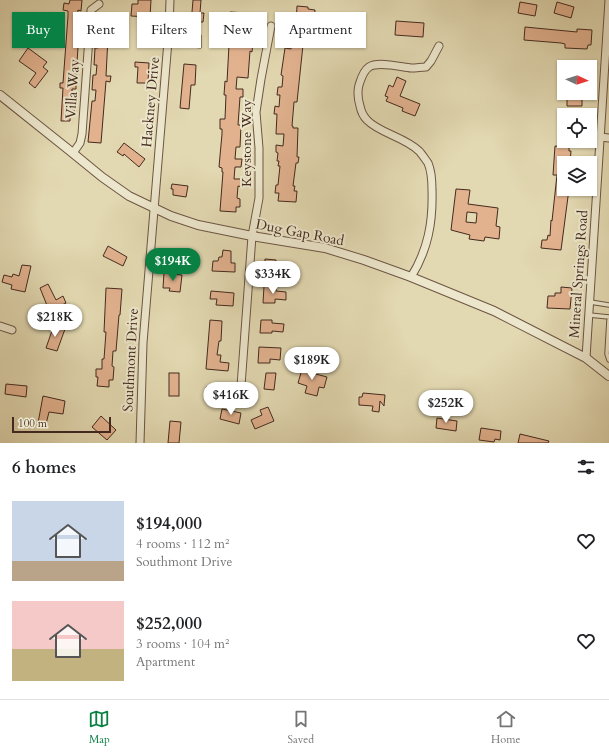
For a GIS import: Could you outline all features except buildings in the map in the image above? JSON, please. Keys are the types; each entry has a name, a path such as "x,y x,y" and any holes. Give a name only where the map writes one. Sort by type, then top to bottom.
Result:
{"street":[{"name":"Hackney Drive","path":"154,207 169,29 170,0"},
{"name":"Mineral Springs Road","path":"586,358 609,0"},
{"name":"Villa Way","path":"73,153 80,143 82,134 91,10 99,4"},
{"name":"Keystone Way","path":"241,386 252,236 260,187 256,112 271,26"},
{"path":"411,277 420,264 428,241 431,225 433,206 432,182 429,165 420,151 367,120 361,111 358,101 358,89 363,74 369,67 380,65 413,68 426,67 432,61 439,46"},
{"name":"Dug Gap Road","path":"0,95 102,177 129,196 171,216 198,225 252,236 325,248 411,277 494,311 586,358 609,376"},
{"path":"600,137 609,138"},
{"name":"Southmont Drive","path":"140,443 143,343 154,207"},
{"path":"0,326 12,330"}],"lane":[{"path":"590,302 609,305"},
{"path":"589,315 609,317"},
{"path":"609,320 607,354 609,360"}]}
